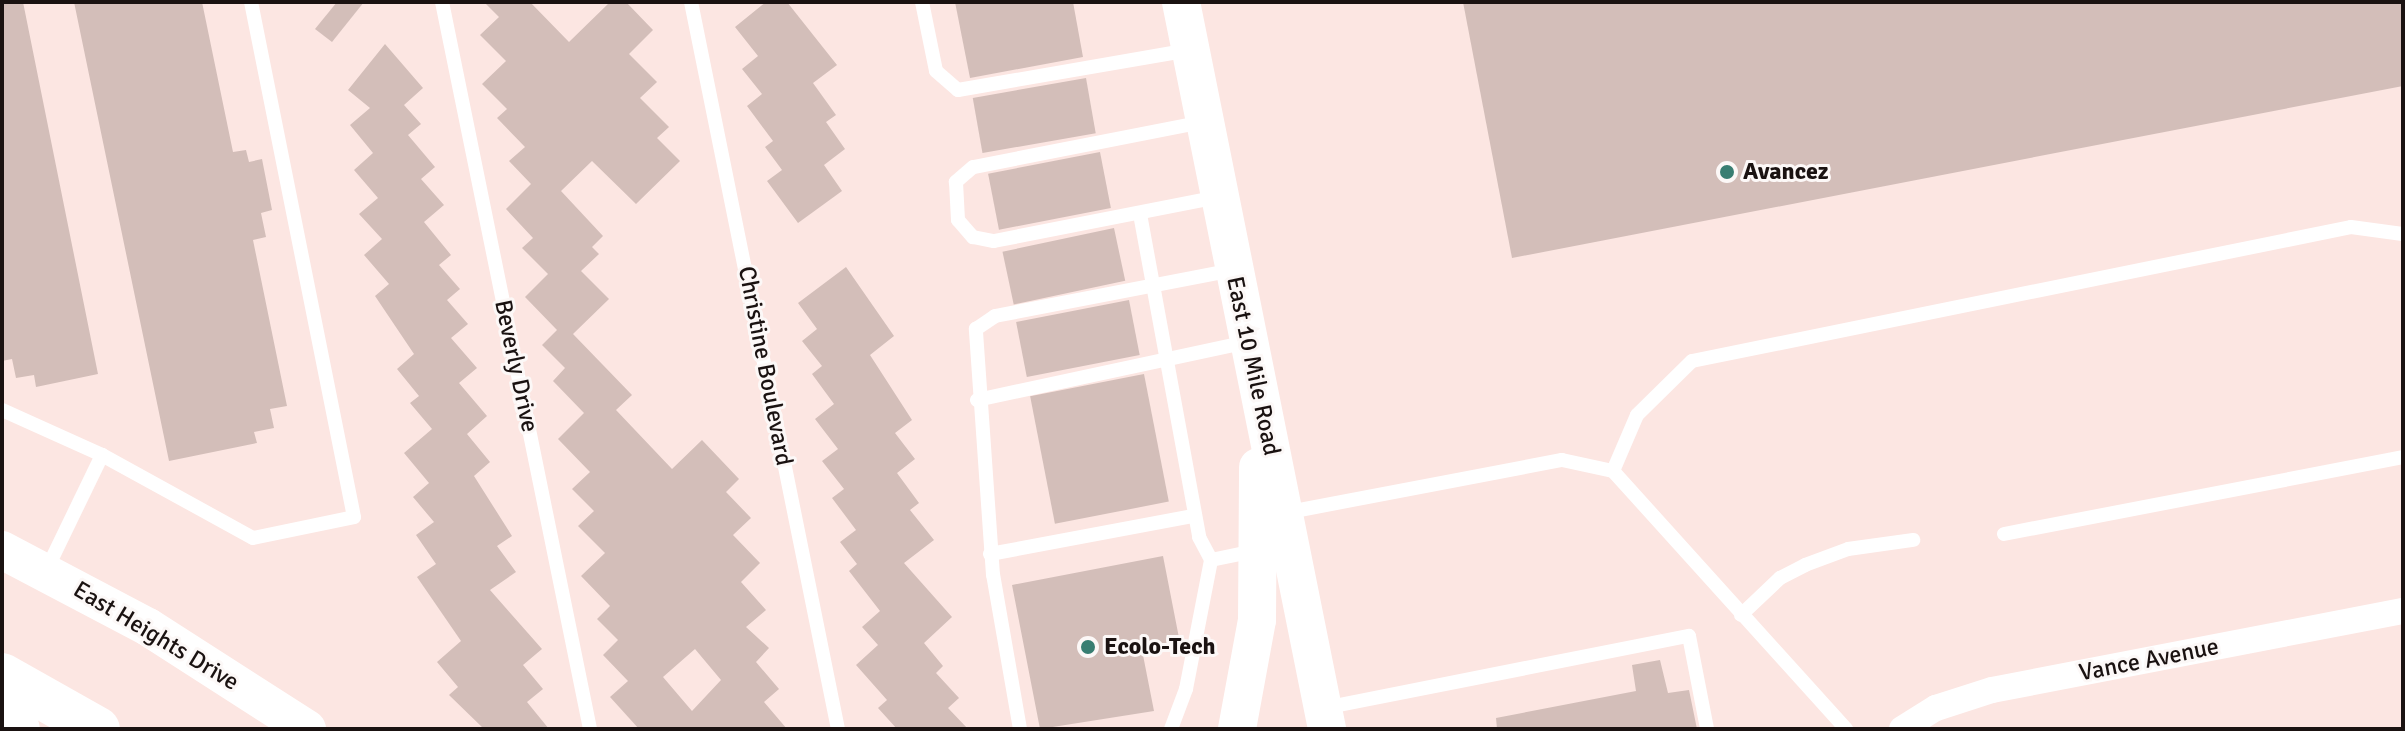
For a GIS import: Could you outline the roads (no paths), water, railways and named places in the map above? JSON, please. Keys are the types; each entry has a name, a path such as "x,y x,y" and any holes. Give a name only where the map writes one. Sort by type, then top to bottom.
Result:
{"highway":[{"path":"2,675 98,729"},
{"path":"2,720 18,729"}],"main road":[{"name":"East 10 Mile Road","path":"1181,2 1258,396 1278,536"},
{"path":"1278,536 1325,718"},
{"path":"1237,729 1278,536"},
{"name":"East Heights Drive","path":"2,550 148,627 307,729"}],"street":[{"name":"Vance Avenue","path":"1902,729 1936,708 1992,690 2403,611"}],"lane":[{"path":"2,410 102,455 253,538 354,517 251,2"},
{"name":"Beverly Drive","path":"442,2 590,729"},
{"name":"Christine Boulevard","path":"691,2 838,729"},
{"path":"922,2 936,71 958,90 1191,50"},
{"path":"1205,122 973,167 961,172 953,193 965,231 983,241 1219,197"},
{"path":"1140,214 1193,516 1211,560 1186,689 1171,729"},
{"path":"1613,471 1637,415 1692,361 2351,227 2403,234"},
{"path":"1020,729 990,554 974,342 983,321 1233,270"},
{"path":"977,400 1247,342"},
{"path":"46,571 102,455"},
{"path":"2004,534 2403,457"},
{"path":"1211,560 1278,536 1562,460 1613,471 1846,729"},
{"path":"990,554 1193,516"},
{"path":"1741,615 1780,578 1805,565 1848,549 1913,540"},
{"path":"1325,718 1689,636 1707,729"}],"place":[{"name":"Avancez","path":"1727,172"},
{"name":"Ecolo-Tech","path":"1088,647"}]}
